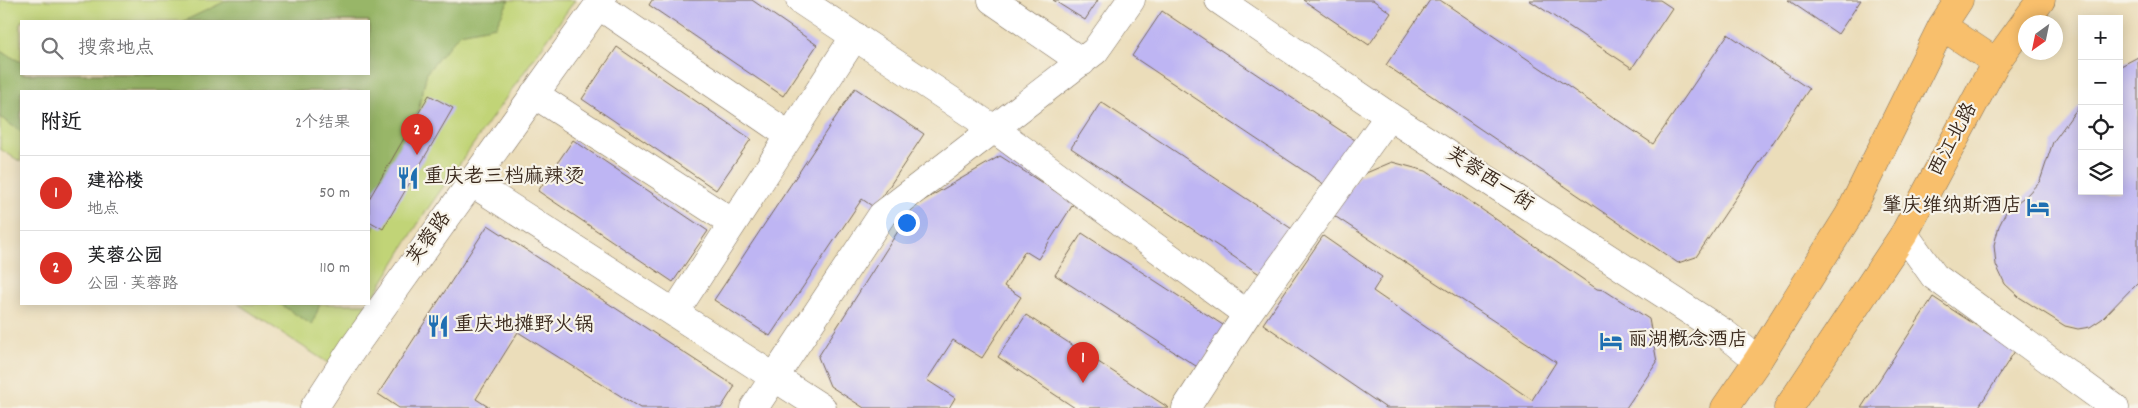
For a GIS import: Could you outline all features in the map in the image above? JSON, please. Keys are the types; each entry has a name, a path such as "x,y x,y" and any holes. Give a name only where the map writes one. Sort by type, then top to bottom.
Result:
{"main road":[{"path":"1725,408 1758,360 1849,215 1942,26 1959,0"},
{"name":"西江北路","path":"1788,408 1904,234 1996,62 2042,0"},
{"path":"1942,26 1996,62"}],"street":[{"path":"800,0 994,129 1247,314"},
{"path":"992,0 1082,62"},
{"path":"754,408 882,215 1095,52 1131,0"},
{"name":"芙蓉西一街","path":"1219,0 1389,116 1724,333 1758,360"},
{"path":"600,2 790,136"},
{"name":"芙蓉路","path":"325,404 352,348 600,2"},
{"path":"675,312 855,36"},
{"path":"534,94 733,223"},
{"path":"1186,408 1247,314 1389,116"},
{"path":"471,182 822,408"},
{"path":"1904,234 1934,276 2116,408"}],"green space":[{"path":"0,0 575,0 424,214 370,302 370,90 20,90 20,161 0,149"},
{"path":"228,0 509,0 496,26 460,33 427,72 418,112 391,173 370,239 370,90 20,90 20,131 0,117 0,51 20,61 20,75 370,75 370,20 186,20"},
{"path":"240,305 367,305 331,365"},
{"path":"282,305 320,305 312,325"}],"building":[{"path":"652,0 752,0 817,45 783,96 649,5"},
{"path":"1053,0 1098,0 1085,20"},
{"path":"1303,0 1373,0 1391,13 1369,45"},
{"path":"1430,0 1440,0 1653,144 1728,34 1809,89 1696,257 1678,263 1386,65"},
{"path":"1529,0 1660,0 1672,8 1632,68"},
{"path":"1788,0 1861,0 1838,34"},
{"path":"1162,11 1355,140 1325,185 1132,56"},
{"path":"617,47 751,139 716,190 582,99"},
{"name":"肇庆维纳斯酒店","path":"2138,57 2138,282 2102,319 2090,327 2078,329 2065,326 2019,297 2005,284 1996,265 1994,245 1999,226 2007,210 2027,195 2040,181 2053,142 2078,108 2078,195 2123,195 2123,65"},
{"path":"855,88 924,134 875,208 862,199 770,336 714,300"},
{"path":"429,95 453,108 383,229 370,222 370,197"},
{"path":"1101,102 1295,231 1264,277 1071,148"},
{"path":"573,140 708,231 673,282 538,191"},
{"path":"1000,156 1074,203 1038,259 1025,251 1004,286 1021,297 982,358 953,340 927,380 955,398 949,408 864,408 830,386 818,357 914,206"},
{"path":"1392,162 1426,171 1597,289 1604,290 1649,319 1657,362 1626,408 1386,408 1263,324 1323,236 1382,277 1373,291 1532,400 1556,362 1333,215 1359,176"},
{"path":"488,225 735,386 721,408 640,408 518,332 476,399 490,408 399,408 378,394"},
{"path":"1082,233 1226,327 1199,368 1055,275"},
{"path":"1933,297 2015,351 1978,408 1861,408"},
{"path":"1026,315 1169,408 1075,408 998,357"}],"place":[{"name":"芙蓉公园","path":"417,155"},
{"name":"重庆老三档麻辣烫","path":"408,178"},
{"name":"肇庆维纳斯酒店","path":"2038,207"},
{"name":"重庆地摊野火锅","path":"438,326"},
{"name":"丽湖概念酒店","path":"1611,341"},
{"name":"建裕楼","path":"1083,383"}]}
